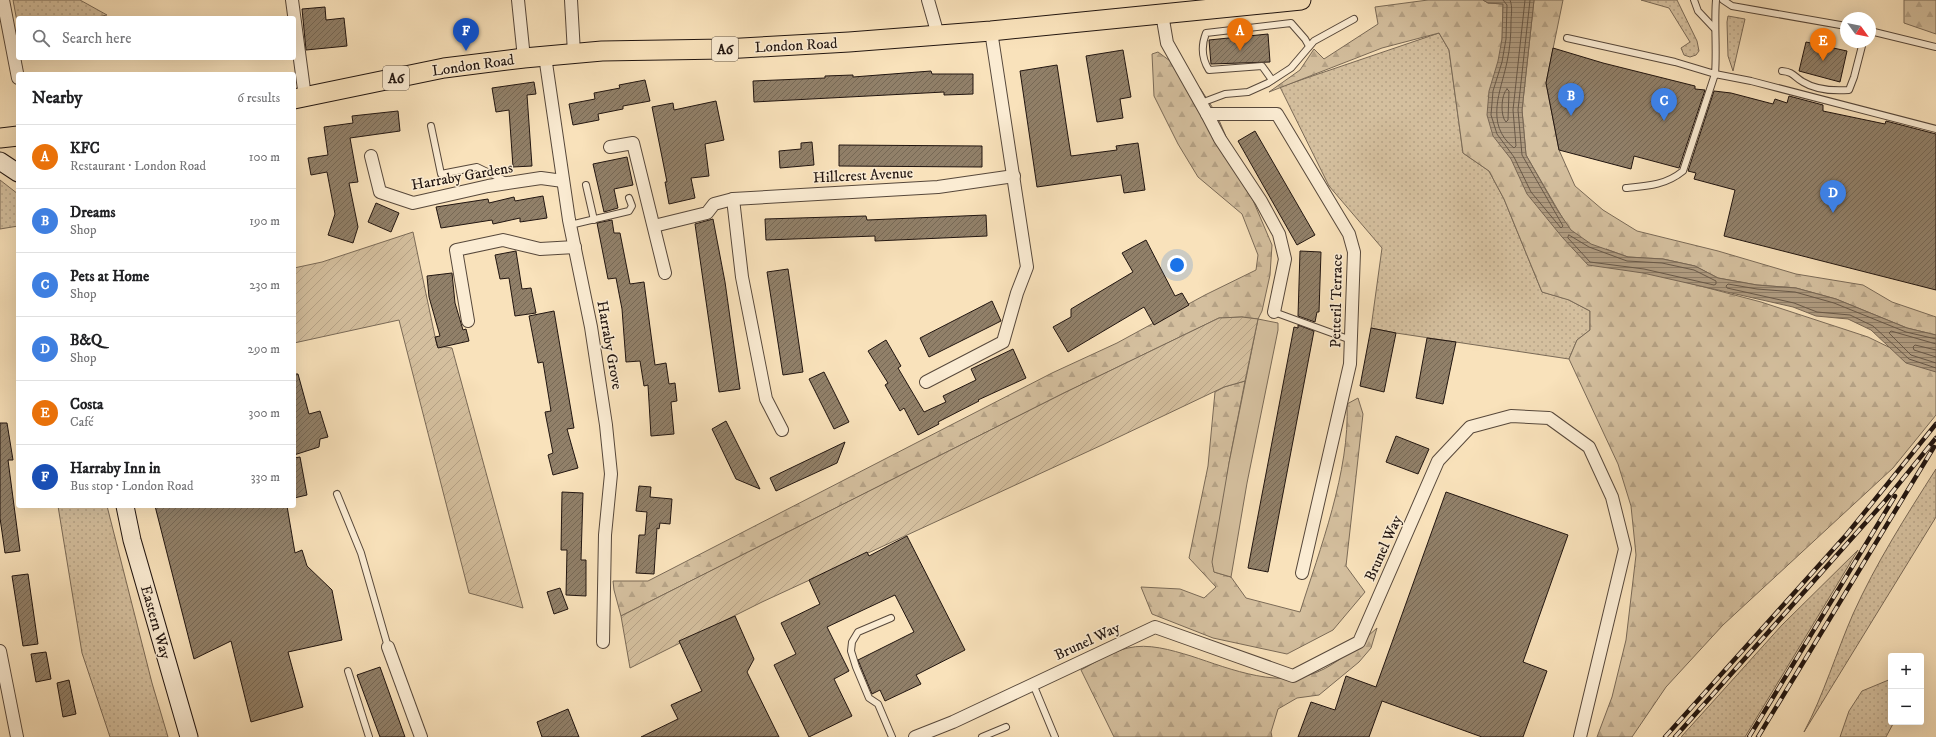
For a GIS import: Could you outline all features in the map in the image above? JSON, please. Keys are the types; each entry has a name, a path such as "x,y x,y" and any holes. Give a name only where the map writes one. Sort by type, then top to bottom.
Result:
{"main road":[{"name":"London Road","path":"300,98 444,68 574,53 724,49 848,42 991,31 1301,0"},
{"path":"0,138 16,136"}],"street":[{"path":"3,0 14,40 16,59"},
{"path":"293,0 294,16"},
{"path":"518,0 524,58"},
{"path":"571,0 574,53"},
{"path":"928,0 938,35"},
{"path":"1162,14 1167,43 1220,139 1262,201 1279,234 1285,259 1274,312"},
{"path":"926,382 1003,342 1017,293 1027,267 991,31"},
{"path":"296,42 300,98"},
{"name":"Harraby Grove","path":"545,56 570,226 592,327 606,425 611,474 605,536 603,642"},
{"path":"16,60 17,72"},
{"name":"Petteril Terrace","path":"1204,109 1277,114 1349,234 1354,252 1350,364 1302,573"},
{"path":"610,147 633,143 665,273"},
{"name":"Harraby Gardens","path":"371,156 380,192 413,204 510,183 541,178 563,182"},
{"path":"0,161 16,172"},
{"name":"Hillcrest Avenue","path":"654,226 707,213 714,204 733,198 938,187 1014,176"},
{"path":"733,198 742,277 766,399 782,430"},
{"path":"468,321 456,250 503,240 540,249 575,247"},
{"name":"Brunel Way","path":"915,737 953,722 1155,627 1293,676 1359,642 1438,461 1470,427 1511,416 1549,418 1589,447 1612,497 1625,549 1580,737"},
{"name":"Eastern Way","path":"125,508 132,540 188,737"},
{"path":"388,647 421,737"},
{"path":"0,651 6,712 17,737"}],"lane":[{"path":"1694,0 1698,11 1714,28"},
{"path":"1626,188 1654,186 1673,179 1683,171 1715,74 1717,56 1714,28 1716,0"},
{"path":"1723,0 1732,6 1840,25"},
{"path":"1204,109 1225,94 1248,92 1272,80 1291,68 1314,41 1354,19"},
{"path":"1272,80 1262,66 1209,70 1205,64 1202,49 1206,33 1291,23 1309,46"},
{"path":"1876,32 1936,47"},
{"path":"1567,38 1675,62 1715,74 1751,81 1936,129"},
{"path":"1782,71 1789,72 1802,82 1818,87 1838,91 1849,90 1854,78 1862,48"},
{"path":"431,126 441,174 477,167 510,183"},
{"path":"586,185 594,220"},
{"path":"570,226 630,211 632,206 629,198"},
{"path":"1274,312 1352,340"},
{"path":"337,494 361,553 388,647"},
{"path":"891,618 858,632 852,642 851,651 869,698 878,704 892,737"},
{"path":"348,671 369,737"},
{"path":"1033,684 1055,737"},
{"path":"982,737 1006,727"}],"green space":[{"path":"13,0 80,0 107,15 102,16 16,16"},
{"path":"1428,0 1483,0 1488,3 1503,4 1500,129 1566,224 1526,155 1522,110 1534,0 1563,0 1546,83 1559,150 1575,186 1603,210 1637,231 1718,251 1796,274 1863,285 1892,302 1936,317 1936,335 1907,328 1836,299 1796,288 1757,285 1718,278 1695,266 1663,259 1628,257 1606,249 1636,269 1761,302 1868,337 1936,370 1936,415 1893,468 1723,625 1666,687 1632,737 1597,737 1612,697 1626,640 1636,555 1631,506 1618,464 1569,359 1577,340 1590,330 1590,311 1569,300 1542,292 1504,199 1489,171 1463,153 1449,50 1439,33 1382,48 1269,92 1300,70 1314,49 1324,59 1378,24 1375,7"},
{"path":"1641,0 1677,0 1697,41 1699,51 1696,55 1690,57 1684,55 1681,48 1690,42 1669,8"},
{"path":"1904,0 1936,0 1936,34 1904,23"},
{"path":"1728,16 1745,19 1733,71 1728,56"},
{"path":"1439,33 1449,50 1463,153 1489,171 1504,199 1542,292 1567,299 1590,311 1590,330 1577,340 1569,359 1371,328 1382,248 1329,186 1280,87"},
{"path":"1158,52 1185,72 1200,88 1216,113 1272,245 1270,275 1262,311 1258,319 1242,317 1219,318 1064,393 621,616 613,581 648,581 1052,373 1117,343 1205,295 1256,270 1258,255 1242,214 1198,177 1178,144 1154,96 1152,54"},
{"path":"0,180 16,192 16,226 0,229"},
{"path":"413,232 437,346 452,348 523,608 469,593 399,320 296,343 296,268 322,262"},
{"path":"1242,317 1258,319 1245,381 1224,387 762,602 630,668 621,616 1064,393 1219,318"},
{"path":"1258,319 1278,323 1278,330 1247,483 1231,577 1214,572 1212,562 1229,463"},
{"path":"1245,381 1229,463 1214,572 1231,577 1246,598 1300,612 1339,483 1347,430 1347,404 1358,398 1363,414 1346,566 1365,592 1333,630 1287,654 1213,638 1152,614 1141,587 1180,589 1204,598 1216,587 1189,558 1208,466 1215,392 1224,387"},
{"path":"1936,469 1936,517 1804,732 1818,703 1853,614 1871,576"},
{"path":"58,508 108,508 152,683 168,737 110,737 82,653"},
{"path":"1858,550 1745,737 1681,737 1782,625"},
{"path":"1377,628 1371,648 1359,662 1319,695 1297,698 1278,709 1271,732 1272,737 1114,737 1081,670 1116,652 1128,648 1143,646 1176,652 1257,676 1291,678 1308,675 1331,665"},
{"path":"1888,680 1888,725 1892,725 1886,737 1840,737 1849,711 1862,691"}],"water":[{"path":"1483,0 1534,0 1522,110 1526,155 1556,208 1571,230 1591,244 1628,257 1663,259 1695,266 1718,278 1757,285 1796,288 1836,299 1907,328 1936,335 1936,372 1906,363 1871,330 1848,319 1816,316 1793,307 1643,273 1588,265 1562,237 1527,194 1511,159 1493,136 1487,115 1489,91 1498,61 1502,39 1503,4 1488,3"}],"building":[{"path":"325,7 326,20 344,18 347,46 306,50 302,9"},
{"path":"1268,34 1270,62 1211,64 1209,40"},
{"path":"1806,42 1847,51 1840,82 1799,71"},
{"path":"1553,48 1603,63 1695,86 1695,89 1705,90 1679,168 1634,156 1631,169 1559,150 1546,83"},
{"path":"1123,50 1131,97 1120,99 1123,118 1097,122 1086,56"},
{"path":"1057,65 1071,156 1117,150 1116,146 1138,143 1145,190 1124,193 1121,175 1037,187 1020,71"},
{"path":"931,71 932,74 973,74 973,94 944,95 944,92 754,102 753,81 825,78 825,76 853,75 853,77"},
{"path":"645,80 650,101 623,106 623,109 598,114 599,120 573,125 569,104 595,99 594,93 620,88 619,85"},
{"path":"534,82 536,94 527,95 532,166 513,167 509,110 496,112 492,88"},
{"path":"1714,91 1731,93 1773,104 1775,99 1787,103 1789,96 1823,105 1823,111 1885,124 1886,121 1936,134 1936,290 1724,236 1735,190 1694,179 1696,173 1688,171"},
{"path":"716,101 724,140 705,144 709,176 691,178 695,198 669,204 665,182 667,182 652,107 673,103 674,110"},
{"path":"398,111 400,131 350,138 358,182 349,183 358,227 353,243 328,235 335,214 327,172 311,175 308,158 328,155 324,127 353,123 352,116"},
{"path":"1255,131 1315,235 1297,245 1238,141"},
{"path":"812,142 814,165 780,168 779,151 801,149 801,143"},
{"path":"839,145 982,146 982,167 839,166"},
{"path":"627,157 633,185 614,189 618,208 604,212 593,164"},
{"path":"543,196 547,218 520,222 520,218 493,224 492,220 441,228 436,207 488,199 489,203 514,197 515,201"},
{"path":"376,203 399,213 391,232 368,222"},
{"path":"986,215 987,236 875,241 875,236 766,240 765,219 866,216 867,220"},
{"path":"713,219 725,282 740,389 719,392 695,224"},
{"path":"612,220 614,233 620,233 630,284 644,282 655,365 666,363 669,384 675,383 677,401 671,402 674,434 651,436 648,385 644,386 640,361 626,362 622,309 616,278 608,279 597,223"},
{"path":"1146,240 1175,296 1182,293 1189,305 1154,325 1144,307 1068,352 1053,327 1071,317 1071,309 1133,272 1122,253"},
{"path":"516,251 522,289 531,288 536,313 515,316 509,278 500,279 495,255"},
{"path":"1300,251 1321,252 1319,312 1317,312 1315,322 1298,316"},
{"path":"788,269 803,372 783,375 767,272"},
{"path":"452,273 455,303 463,330 466,329 469,341 438,348 435,337 440,336 429,297 427,276"},
{"path":"992,301 1001,321 929,357 920,338"},
{"path":"554,311 574,428 567,429 578,468 553,475 548,455 553,453 545,412 551,411 543,362 538,363 529,316"},
{"path":"1298,325 1314,331 1268,572 1248,568 1294,327 1298,328"},
{"path":"1371,328 1396,333 1384,392 1360,386"},
{"path":"1427,338 1456,342 1443,404 1416,398"},
{"path":"886,340 901,366 898,368 924,412 946,402 943,396 976,380 971,369 1013,349 1026,378 978,400 979,401 938,422 939,424 918,435 904,408 900,411 885,385 888,383 868,351"},
{"path":"824,372 849,422 834,429 809,379"},
{"path":"296,374 298,374 309,414 320,411 328,437 320,439 319,447 296,454"},
{"path":"726,421 760,489 736,479 712,429"},
{"path":"0,423 7,423 13,460 8,460 20,551 5,553 0,518"},
{"path":"1396,436 1429,449 1418,474 1386,462"},
{"path":"845,442 837,463 776,491 770,478"},
{"path":"300,457 307,495 296,498 296,458"},
{"path":"639,486 651,487 650,497 672,499 670,524 660,523 659,529 657,528 654,574 636,573 639,535 645,535 647,512 636,511"},
{"path":"562,492 583,493 581,560 586,560 586,596 566,595 567,550 561,550"},
{"path":"1446,492 1568,535 1523,662 1547,671 1523,737 1482,737 1382,701 1369,737 1298,737 1311,702 1335,710 1346,676 1376,687"},
{"path":"156,508 287,508 295,553 302,550 307,566 332,590 342,640 288,652 303,707 251,722 231,641 194,659"},
{"path":"907,536 965,650 916,675 921,684 885,701 880,690 872,694 858,660 914,632 895,595 827,627 849,671 834,679 852,716 809,737 774,665 796,654 781,623 820,604 809,580 867,552 869,556"},
{"path":"28,574 38,644 23,646 12,576"},
{"path":"560,588 568,609 554,614 547,592"},
{"path":"735,616 754,659 747,672 779,737 641,737 678,719 671,705 702,691 679,641"},
{"path":"46,652 51,679 36,682 31,654"},
{"path":"380,667 405,737 380,737 357,675"},
{"path":"69,680 76,714 63,717 57,683"},
{"path":"568,709 579,737 542,737 537,722"}],"railway":[{"path":"1665,737 1847,534 1936,424"},
{"path":"1675,737 1885,501 1936,438"},
{"path":"1758,737 1934,447"},
{"path":"1749,737 1895,496"}],"place":[{"name":"Harraby Inn in","path":"466,51"},
{"name":"KFC","path":"1240,51"},
{"name":"Costa","path":"1823,61"},
{"name":"Dreams","path":"1571,116"},
{"name":"Pets at Home","path":"1664,121"},
{"name":"B&Q","path":"1833,213"}]}
